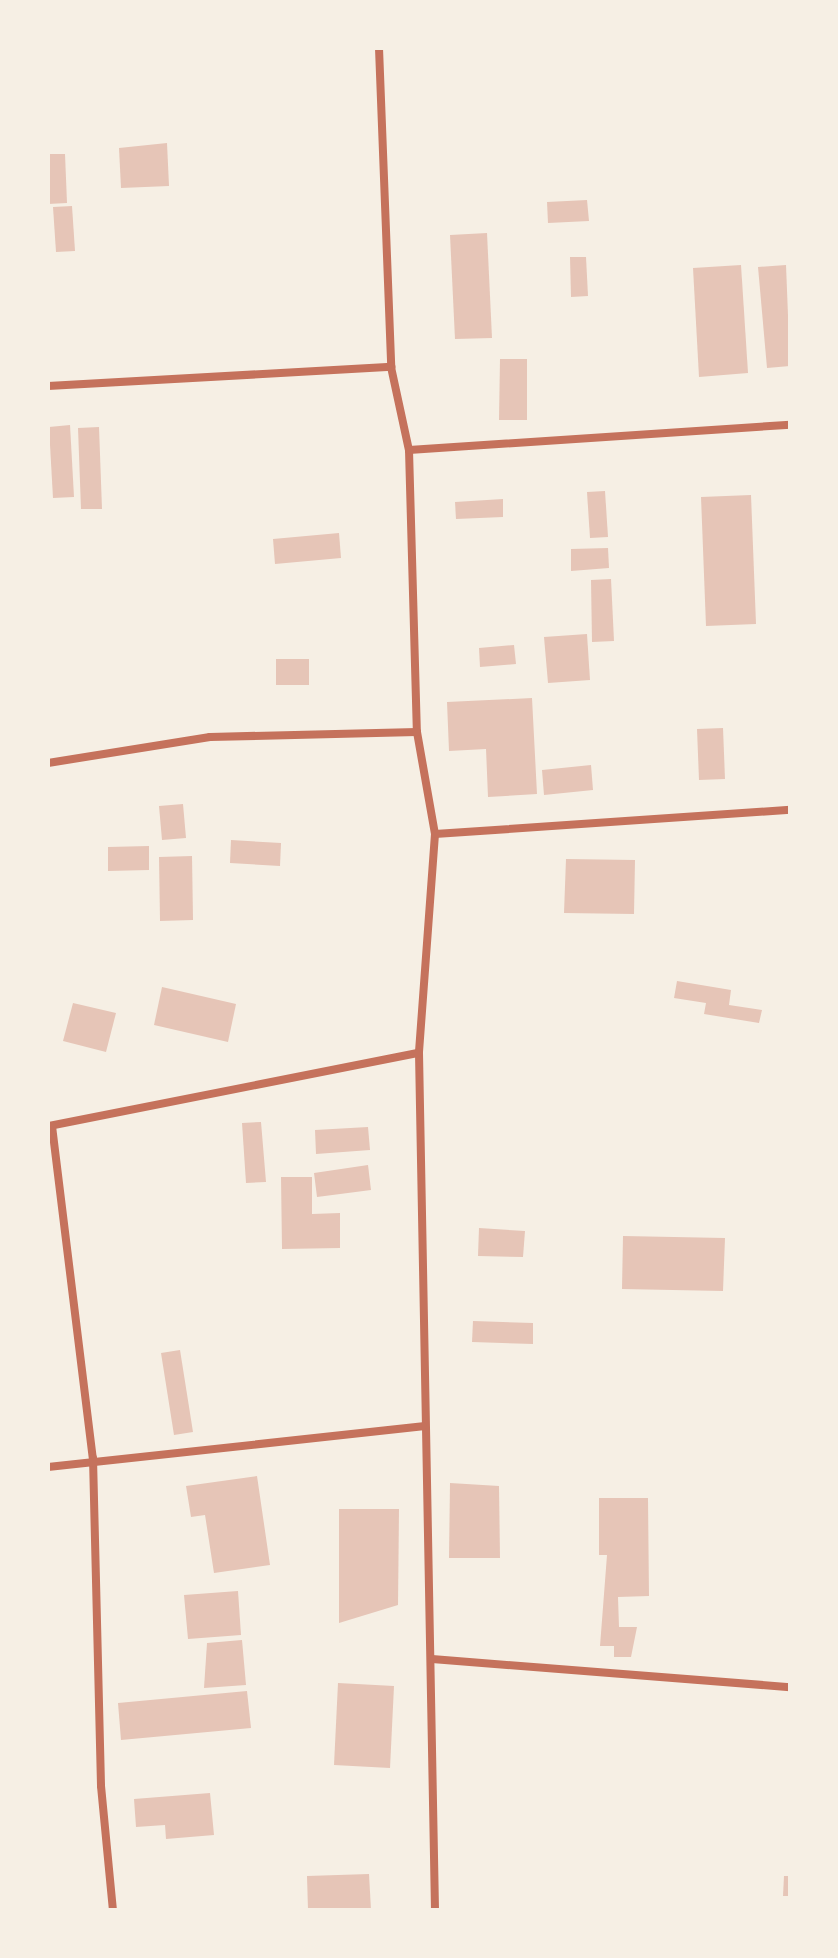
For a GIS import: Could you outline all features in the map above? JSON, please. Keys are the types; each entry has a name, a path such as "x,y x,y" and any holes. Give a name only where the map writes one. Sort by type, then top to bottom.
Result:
{"street":[{"path":"379,48 391,367 409,450 417,732 435,834 419,1053 427,1222 423,1426 432,1659 435,1910"},
{"path":"48,386 391,367"},
{"path":"409,450 790,425"},
{"path":"48,763 210,737 417,732"},
{"path":"435,834 790,810"},
{"path":"113,1910 101,1786 93,1458 50,1126 419,1053"},
{"path":"48,1467 93,1458 423,1426"},
{"path":"432,1659 790,1687"}],"building":[{"path":"167,143 169,186 121,188 119,148"},
{"path":"48,154 65,154 67,203 48,204"},
{"path":"587,200 589,221 548,223 547,202"},
{"path":"72,206 75,251 56,252 53,207"},
{"path":"487,233 492,338 455,339 450,235"},
{"path":"570,257 586,257 588,296 571,297"},
{"path":"741,265 748,373 699,377 693,268"},
{"path":"786,265 790,366 767,368 758,267"},
{"path":"500,359 527,359 527,420 499,420"},
{"path":"70,425 74,497 53,498 49,427"},
{"path":"99,427 102,509 81,509 78,428"},
{"path":"605,491 608,537 590,538 587,492"},
{"path":"751,495 756,624 706,626 701,497"},
{"path":"503,499 503,517 456,519 455,502"},
{"path":"339,533 341,558 275,564 273,539"},
{"path":"608,548 609,568 571,571 571,549"},
{"path":"611,579 614,641 592,642 591,580"},
{"path":"587,634 590,680 548,683 544,637"},
{"path":"514,645 516,664 480,667 479,648"},
{"path":"276,659 309,659 309,685 276,685"},
{"path":"532,698 537,794 488,797 486,749 449,751 447,702"},
{"path":"723,728 725,779 699,780 697,729"},
{"path":"591,765 593,790 544,795 542,770"},
{"path":"183,804 186,838 162,840 159,806"},
{"path":"231,840 281,843 280,866 230,863"},
{"path":"149,846 149,870 108,871 108,847"},
{"path":"192,856 193,920 160,921 159,857"},
{"path":"566,859 635,860 634,914 564,913"},
{"path":"677,981 731,990 729,1005 762,1010 759,1023 704,1014 706,1003 674,998"},
{"path":"162,987 236,1004 228,1042 154,1025"},
{"path":"73,1003 116,1013 106,1052 63,1041"},
{"path":"261,1122 266,1182 246,1183 242,1123"},
{"path":"368,1127 370,1150 316,1154 315,1130"},
{"path":"368,1165 371,1190 317,1197 314,1173"},
{"path":"281,1177 312,1177 312,1214 340,1213 340,1248 282,1249"},
{"path":"479,1228 525,1231 523,1257 478,1256"},
{"path":"623,1236 725,1238 723,1291 622,1289"},
{"path":"473,1321 533,1323 533,1344 472,1342"},
{"path":"180,1350 193,1432 174,1435 161,1353"},
{"path":"257,1476 270,1565 214,1573 205,1515 191,1517 186,1486"},
{"path":"450,1483 499,1486 500,1558 449,1558"},
{"path":"599,1498 648,1498 649,1596 618,1597 619,1627 637,1627 631,1657 614,1657 614,1646 600,1646 607,1555 599,1555"},
{"path":"339,1509 399,1509 398,1605 339,1623"},
{"path":"238,1591 241,1635 188,1639 184,1595"},
{"path":"242,1640 246,1685 204,1688 207,1643"},
{"path":"338,1683 394,1686 390,1768 334,1765"},
{"path":"247,1691 251,1728 121,1740 118,1703"},
{"path":"210,1793 214,1835 166,1839 165,1825 136,1827 134,1799"},
{"path":"369,1874 371,1910 308,1910 307,1876"},
{"path":"784,1876 790,1876 790,1896 783,1896"}]}
